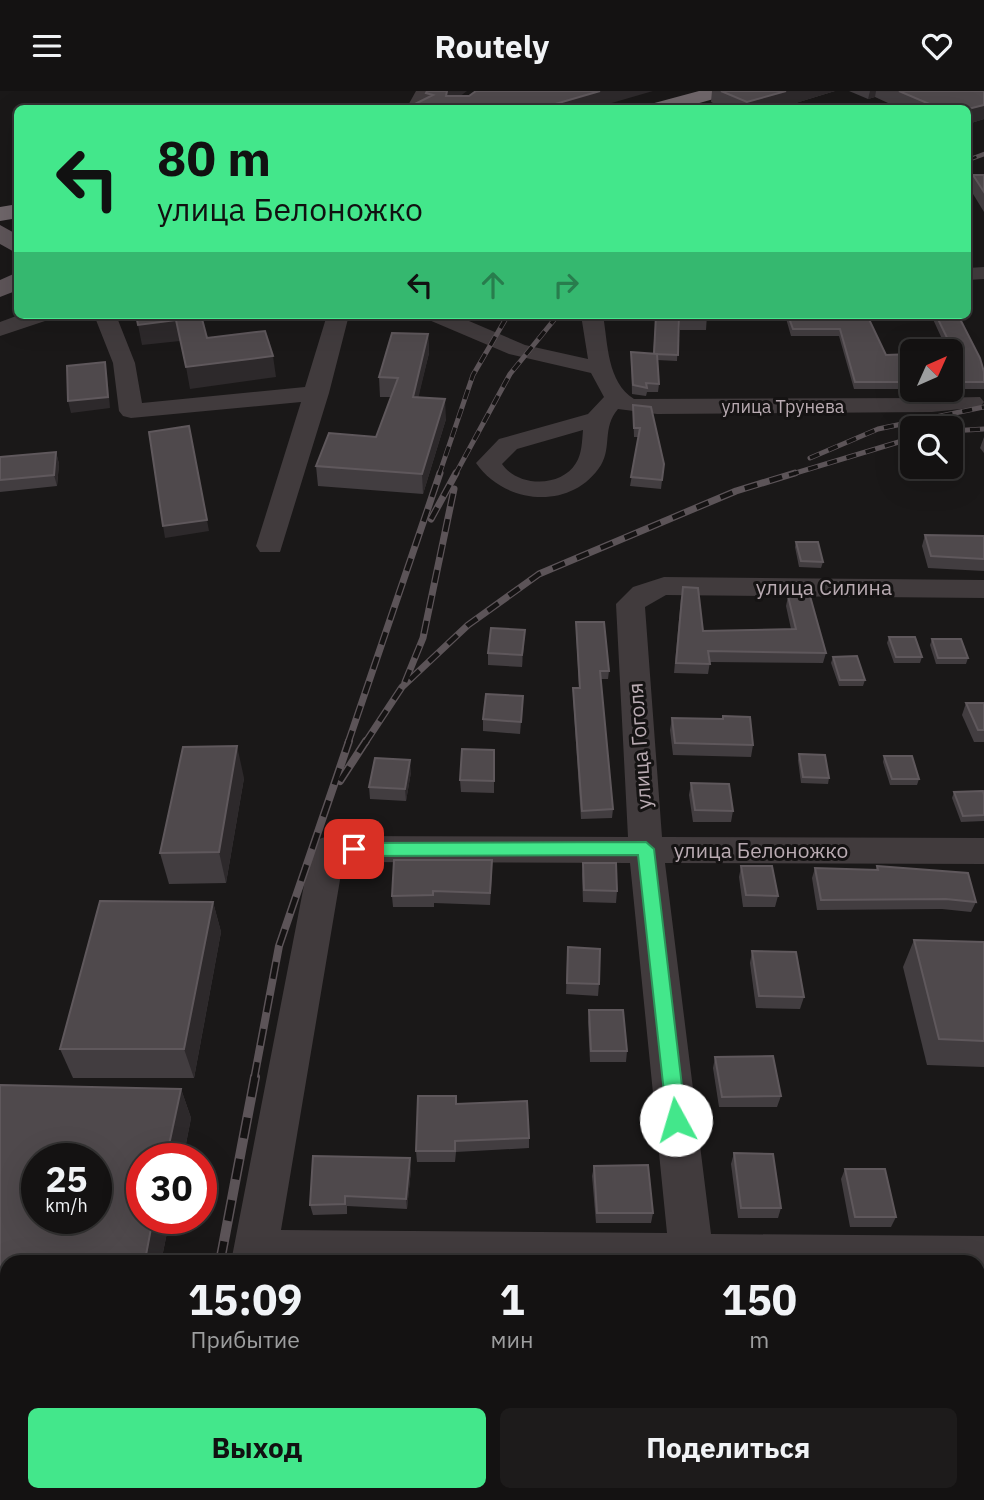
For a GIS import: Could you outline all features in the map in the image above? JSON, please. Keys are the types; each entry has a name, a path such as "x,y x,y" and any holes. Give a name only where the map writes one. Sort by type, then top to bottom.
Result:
{"highway":[{"path":"669,105 721,91"}],"main road":[{"path":"0,232 14,244"}],"street":[{"path":"0,329 29,319"},
{"path":"107,319 124,363 131,411 317,394"},
{"path":"270,546 337,319"},
{"name":"улица Трунева","path":"446,319 526,354 608,382 625,404 657,407 932,405 972,402"},
{"path":"593,319 608,382 597,419"},
{"name":"улица Силина","path":"664,586 984,589"},
{"name":"улица Гоголя","path":"664,586 643,593 630,604 646,849 692,1255"},
{"name":"улица Белоножко","path":"253,1255 328,849 984,851"}],"building":[{"path":"447,91 446,96 469,96 476,91 600,91 552,105 413,105 433,95 426,93"},
{"path":"721,91 786,91 747,102"},
{"path":"899,91 984,91 984,105 971,108 971,105 932,105"},
{"path":"973,175 984,175 984,192"},
{"path":"137,319 202,319 207,338 265,331 273,356 186,367 176,320 138,325"},
{"path":"656,319 679,319 678,355 654,354"},
{"path":"789,319 869,319 886,355 900,354 900,382 855,382 840,329 793,329"},
{"path":"938,319 960,319 980,358 984,382 963,382 963,339 948,339"},
{"path":"392,333 428,334 413,397 445,399 422,474 316,466 329,433 376,437 398,378 379,377"},
{"path":"631,352 657,354 659,384 646,383 647,388 633,385"},
{"path":"105,362 108,397 68,401 67,366"},
{"path":"633,405 651,407 664,464 662,480 631,477 640,428 634,428"},
{"path":"189,426 207,520 163,526 149,432"},
{"path":"56,452 54,475 0,480 0,457"},
{"path":"925,535 984,536 984,559 931,556"},
{"path":"796,542 818,542 823,562 801,561"},
{"path":"683,587 698,588 703,631 796,629 788,596 810,596 826,653 708,651 710,664 676,663"},
{"path":"576,622 604,622 609,671 600,671 613,809 582,811 573,688 580,688"},
{"path":"491,628 525,630 522,655 488,653"},
{"path":"889,637 915,637 922,657 896,657"},
{"path":"932,639 961,639 968,658 938,658"},
{"path":"857,656 865,680 840,680 833,657"},
{"path":"486,694 523,696 521,722 483,719"},
{"path":"966,703 984,703 984,730 978,730"},
{"path":"723,716 750,717 753,745 675,743 672,718 723,719"},
{"path":"237,746 219,852 160,853 183,747"},
{"path":"462,749 494,750 494,781 460,780"},
{"path":"799,754 825,755 829,778 803,777"},
{"path":"884,756 912,756 919,779 892,779"},
{"path":"375,758 410,760 405,789 369,787"},
{"path":"691,783 729,784 733,811 695,810"},
{"path":"983,791 984,815 963,816 954,792"},
{"path":"394,860 492,860 490,893 433,891 433,895 392,896"},
{"path":"583,863 616,863 617,891 584,890"},
{"path":"741,866 772,866 778,896 746,895"},
{"path":"877,866 968,873 976,902 946,899 821,900 815,868 878,870"},
{"path":"100,901 213,902 184,1049 60,1049"},
{"path":"914,940 984,942 984,1041 939,1039"},
{"path":"568,947 600,949 599,984 567,983"},
{"path":"752,951 796,952 804,997 759,996"},
{"path":"589,1010 623,1010 627,1051 591,1051"},
{"path":"773,1056 781,1096 722,1097 715,1057"},
{"path":"0,1085 181,1089 169,1143 126,1143 126,1234 150,1234 146,1255 0,1255"},
{"path":"418,1096 456,1096 456,1104 527,1101 529,1138 455,1141 455,1151 416,1151"},
{"path":"734,1153 773,1154 781,1208 741,1208"},
{"path":"313,1156 410,1158 406,1199 345,1196 345,1204 310,1205"},
{"path":"648,1165 653,1213 597,1213 594,1166"},
{"path":"845,1169 885,1169 896,1217 855,1217"}],"railway":[{"path":"971,159 984,154"},
{"path":"439,475 473,375 506,319"},
{"path":"455,475 510,374 555,319"},
{"path":"810,458 878,429 984,407"},
{"path":"963,430 984,429"},
{"path":"789,475 900,442"},
{"path":"348,743 440,473"},
{"path":"431,519 456,473"},
{"path":"365,743 402,687 468,625 539,574 736,491 795,473"},
{"path":"405,682 423,638 454,489"},
{"path":"254,1079 279,946 349,741"},
{"path":"340,781 366,741"},
{"path":"221,1255 255,1077"}],"route":[{"path":"354,849 646,849 676,1120"}]}
